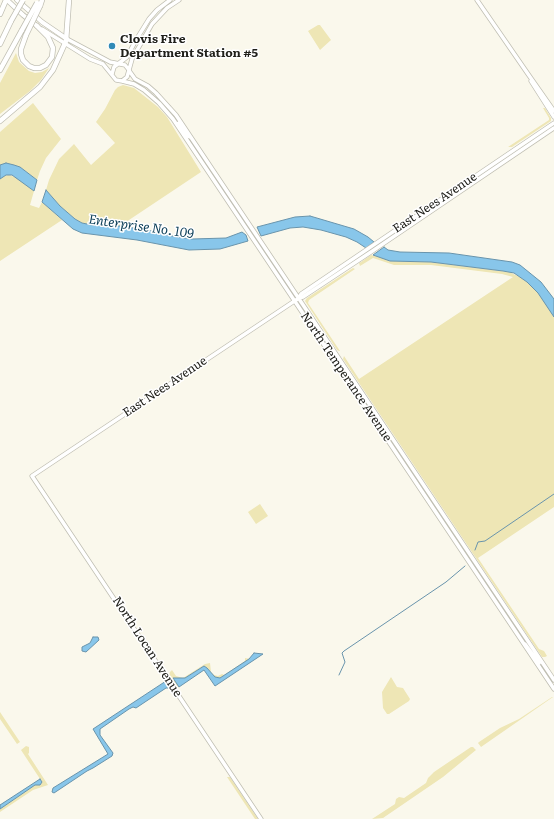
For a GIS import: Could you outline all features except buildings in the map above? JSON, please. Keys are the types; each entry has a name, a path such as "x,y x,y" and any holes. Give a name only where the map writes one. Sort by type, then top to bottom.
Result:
{"highway":[{"path":"0,14 7,0"},
{"path":"0,44 23,0"},
{"path":"0,70 38,3 42,0"},
{"path":"0,121 43,84 53,70 66,42 69,0"},
{"path":"37,26 48,37 53,48 52,57 46,65 40,68 34,68 24,62 21,51 38,3"}],"main road":[{"path":"7,0 37,26 66,42 110,62 126,65 129,70"},
{"path":"17,0 66,42 90,59 103,64 116,80 122,81 128,77 132,59 136,50 152,24 167,8 179,0"},
{"path":"112,75 114,68 127,57 149,19 170,0"},
{"path":"477,0 554,111"},
{"name":"North Temperance Avenue","path":"129,70 135,79 149,87 168,106 191,137 554,680"},
{"path":"528,74 536,90 554,117"},
{"name":"North Temperance Avenue","path":"122,81 134,84 144,90 168,113 554,689"},
{"path":"168,113 175,119 186,135 191,137"},
{"name":"East Nees Avenue","path":"299,298 302,293 554,122"},
{"name":"East Nees Avenue","path":"32,476 294,301 303,297 554,128"},
{"path":"479,178 481,174 509,153"},
{"path":"460,192 461,188 480,173"},
{"name":"North Locan Avenue","path":"32,476 261,819"},
{"path":"519,638 528,646 541,665 545,666"}],"shaded area":[{"path":"320,25 331,40 320,50 308,31"},
{"path":"16,53 19,62 29,71 35,73 42,72 49,68 41,80 30,91 0,114 0,83"},
{"path":"123,85 134,88 158,107 167,117 201,172 120,226 92,225 82,223 60,206 46,190 59,159 74,144 91,165 115,143 96,122 115,90"},
{"path":"33,103 61,139 46,158 37,180 20,167 0,165 0,132"},
{"path":"543,108 545,108 551,118 551,121 512,147 508,147 549,120"},
{"path":"9,175 18,178 34,191 30,205 39,208 42,202 62,220 0,261 0,179"},
{"path":"371,255 395,261 431,262 509,272 522,278 533,287 543,299 554,317 554,507 478,558 539,649 544,651 547,656 545,657 542,657 343,359 344,356 359,379 513,277 502,274 431,265 394,265 373,258 360,266 359,263"},
{"path":"353,268 355,269 309,300 308,303 339,351 305,301 307,298"},
{"path":"260,504 268,516 256,524 248,512"},
{"path":"245,658 250,659 220,678 215,677 204,666 183,678 205,664 210,663 211,672 214,675 224,675 245,661"},
{"path":"172,670 176,676 183,678 173,678 179,687 178,688 169,675 170,672"},
{"path":"391,677 397,687 403,688 410,699 387,714 383,708 382,692"},
{"path":"552,697 481,747 478,743 500,728 519,719"},
{"path":"0,712 20,742 17,744 0,719"},
{"path":"26,746 29,747 28,754 48,785 33,790 0,812 0,809 35,785 40,785 42,782 21,750"},
{"path":"471,747 476,750 443,777 383,818 372,819 395,804 396,799 399,797 404,798 426,783 428,778 434,772"},
{"path":"227,777 230,777 258,819 255,819"}],"water":[{"path":"6,163 20,167 37,180 34,191 12,175 6,175 0,179 0,165"},
{"path":"46,190 60,206 82,223 92,225 120,226 192,239 226,238 242,232 246,235 248,241 220,249 189,250 137,240 82,233 73,229 42,202"},
{"path":"310,216 354,229 374,242 366,248 346,237 303,227 290,228 261,236 257,227 295,217"},
{"path":"384,247 388,250 400,252 449,253 512,262 520,265 541,282 554,299 554,317 538,293 527,282 514,273 431,262 390,261 373,255"},
{"path":"93,637 98,637 99,640 86,652 82,651 82,647 90,643"},
{"path":"254,653 263,654 215,686 204,670 179,687 173,678 185,678 204,666 215,677 220,678 249,659"},
{"path":"166,681 170,688 166,688 136,708 133,707 129,709 100,729 100,735 113,753 112,756 54,793 52,792 53,788 108,754 93,729"},
{"path":"40,779 42,782 40,785 35,785 0,809 0,805"}],"waterway":[{"path":"475,550 478,542 485,541 554,494"},
{"path":"339,675 345,662 342,653 344,651 446,582 465,566"}],"place":[{"name":"Clovis Fire Department Station #5","path":"112,46"}],"water label":[{"name":"Enterprise No. 109","path":"141,227"}]}
